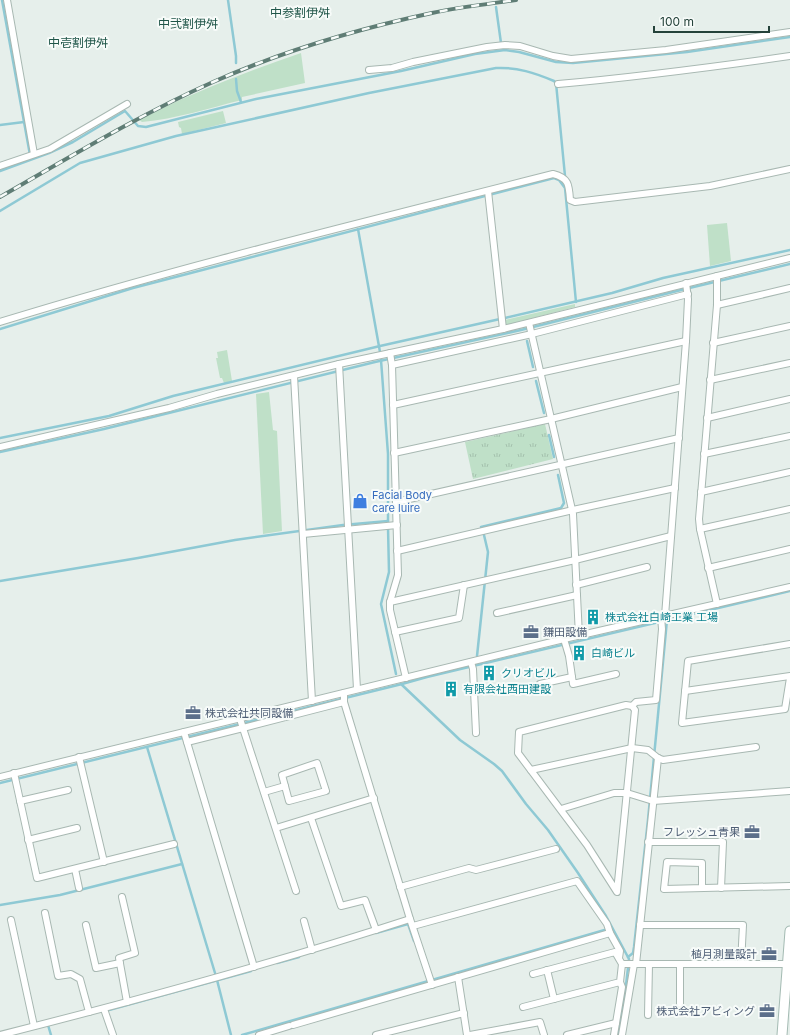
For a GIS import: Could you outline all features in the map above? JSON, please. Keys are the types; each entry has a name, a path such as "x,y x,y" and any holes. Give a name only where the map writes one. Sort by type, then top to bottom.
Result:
{"main road":[{"path":"782,1035 790,931"}],"street":[{"path":"7,0 31,155"},
{"path":"369,70 392,68 413,62 487,47 505,45 520,46 553,56 571,59 666,50 790,32"},
{"path":"558,84 713,67 790,56"},
{"path":"0,166 50,149 127,104"},
{"path":"0,322 73,300 311,236 489,194 553,174 561,176 569,184 570,200 575,202 710,186 790,169"},
{"path":"489,194 503,329"},
{"path":"0,447 169,408 217,394 295,380 339,366 391,359 530,328 687,289 790,258"},
{"path":"716,604 699,519 717,305 717,279"},
{"path":"717,305 790,288"},
{"path":"391,359 503,329 530,328 687,289"},
{"path":"632,706 636,702 656,700 662,619 675,488 686,340 687,289"},
{"path":"713,343 790,326"},
{"path":"530,328 572,510 579,636"},
{"path":"393,405 686,340"},
{"path":"391,359 396,502 391,526 397,551 398,575 390,602 390,610 406,678"},
{"path":"710,380 790,363"},
{"path":"339,366 357,689"},
{"path":"295,380 312,701"},
{"path":"394,453 551,419 682,388"},
{"path":"707,418 790,399"},
{"path":"704,454 790,436"},
{"path":"396,502 678,438"},
{"path":"701,492 790,472"},
{"path":"397,551 572,510 675,488"},
{"path":"700,529 790,509"},
{"path":"303,531 348,526 391,526"},
{"path":"390,602 575,560 671,536"},
{"path":"708,568 790,548"},
{"path":"576,584 647,567"},
{"path":"395,632 459,618 464,585"},
{"path":"0,777 15,777 242,724 344,698 357,689 472,665 565,643 579,636 662,619 716,604 790,587"},
{"path":"497,613 577,595"},
{"path":"565,643 573,684 616,674"},
{"path":"685,691 790,677 785,709 682,723 685,691 688,661 790,644"},
{"path":"472,665 476,733"},
{"path":"540,684 572,677"},
{"path":"186,737 242,724 312,701 344,698"},
{"path":"344,698 400,887 431,982"},
{"path":"626,704 632,706 635,710 632,748 617,892 587,845 518,753 519,732 626,704"},
{"path":"242,724 296,891"},
{"path":"186,737 254,967"},
{"path":"531,770 632,748 648,750 663,760 756,748"},
{"path":"614,1035 622,987 620,982 628,963 640,925 656,756"},
{"path":"80,761 104,862"},
{"path":"317,763 326,791 289,801 285,786 282,775 317,763"},
{"path":"15,777 37,878 174,844"},
{"path":"264,792 285,786"},
{"path":"20,800 68,790"},
{"path":"561,809 614,793 627,793 651,801 790,791"},
{"path":"276,828 374,798"},
{"path":"311,818 341,906 365,900 376,930"},
{"path":"28,840 77,828"},
{"path":"648,842 723,842 721,888"},
{"path":"400,887 469,868 476,870 556,849"},
{"path":"702,888 702,863 667,862 664,889 790,886"},
{"path":"75,869 79,888"},
{"path":"413,926 577,881 609,930 628,963 622,1035"},
{"path":"122,897 135,953 119,958 127,1002"},
{"path":"45,914 58,976 71,974 80,980 89,1012"},
{"path":"4,1034 104,1009 254,967 410,919"},
{"path":"11,920 34,1026"},
{"path":"304,920 312,950"},
{"path":"640,925 743,924 741,964"},
{"path":"86,925 96,968 120,963"},
{"path":"259,1035 270,1033 431,982 458,977 609,930"},
{"path":"533,974 615,952 628,963 787,964"},
{"path":"648,1015 649,964"},
{"path":"680,964 680,1004"},
{"path":"548,970 554,999"},
{"path":"458,977 469,1035 540,1022 544,1035"},
{"path":"523,1007 620,982"},
{"path":"104,1009 113,1035"},
{"path":"376,1035 464,1012"},
{"path":"567,1035 616,1023"}],"green space":[{"path":"301,53 305,83 242,97 242,100 180,116 155,121 142,122 139,120 219,84"},
{"path":"223,111 226,123 182,134 178,122"},
{"path":"727,223 731,261 710,266 707,225"},
{"path":"575,304 575,307 506,325 505,320"},
{"path":"227,350 232,381 224,383 222,378 220,378 216,358 218,358 217,352"},
{"path":"269,392 273,430 277,431 282,531 263,534 256,394"},
{"path":"545,424 553,459 473,479 465,442"}],"waterway":[{"path":"2,0 30,155"},
{"path":"228,0 236,63"},
{"path":"496,7 501,43"},
{"path":"0,171 49,153 73,142 125,111 138,126 146,127 256,99 401,71 475,54 505,50 519,52 556,62 573,63 687,52 790,37"},
{"path":"0,211 80,163 176,136 369,93 496,68 511,68 526,71 547,78 556,83 565,176"},
{"path":"236,79 237,91 241,102"},
{"path":"0,125 24,122"},
{"path":"0,329 133,288 554,178 559,180 565,188 576,302"},
{"path":"358,229 380,352"},
{"path":"505,318 612,293 663,278 790,250"},
{"path":"0,452 104,429 375,362 521,330 790,264"},
{"path":"0,438 109,416 173,396 380,346 500,319"},
{"path":"527,341 533,367"},
{"path":"381,360 388,454 388,522"},
{"path":"536,381 544,413"},
{"path":"549,435 554,457"},
{"path":"481,527 561,508 564,503 558,475"},
{"path":"0,581 235,540 343,525 388,521"},
{"path":"388,527 389,572 381,604 396,674"},
{"path":"477,656 488,552 484,535"},
{"path":"0,783 427,677 790,591"},
{"path":"628,957 633,953 634,947 667,620"},
{"path":"401,684 460,740 502,771 526,804 548,830 606,916 629,959 618,1035"},
{"path":"147,747 215,973"},
{"path":"0,905 60,895 182,864"},
{"path":"376,933 408,924 414,941"},
{"path":"242,1035 608,929"},
{"path":"277,963 299,957"},
{"path":"109,1010 251,971"},
{"path":"217,980 231,1035"},
{"path":"49,1025 51,1035"}],"railway":[{"path":"0,197 158,108 213,82 266,60 321,42 404,19 453,9 516,0"}],"place":[{"name":"Facial Body care luire","path":"360,501"},
{"name":"株式会社白崎工業 工場","path":"593,617"},
{"name":"鎌田設備","path":"531,632"},
{"name":"白崎ビル","path":"579,653"},
{"name":"クリオビル","path":"489,673"},
{"name":"有限会社西田建設","path":"451,689"},
{"name":"株式会社共同設備","path":"193,713"},
{"name":"フレッシュ青果","path":"752,832"},
{"name":"植月測量設計","path":"769,954"},
{"name":"株式会社アビィング","path":"767,1011"}],"district":[{"name":"中参割伊舛","path":"300,13"},
{"name":"中弐割伊舛","path":"188,24"},
{"name":"中壱割伊舛","path":"78,43"}]}
